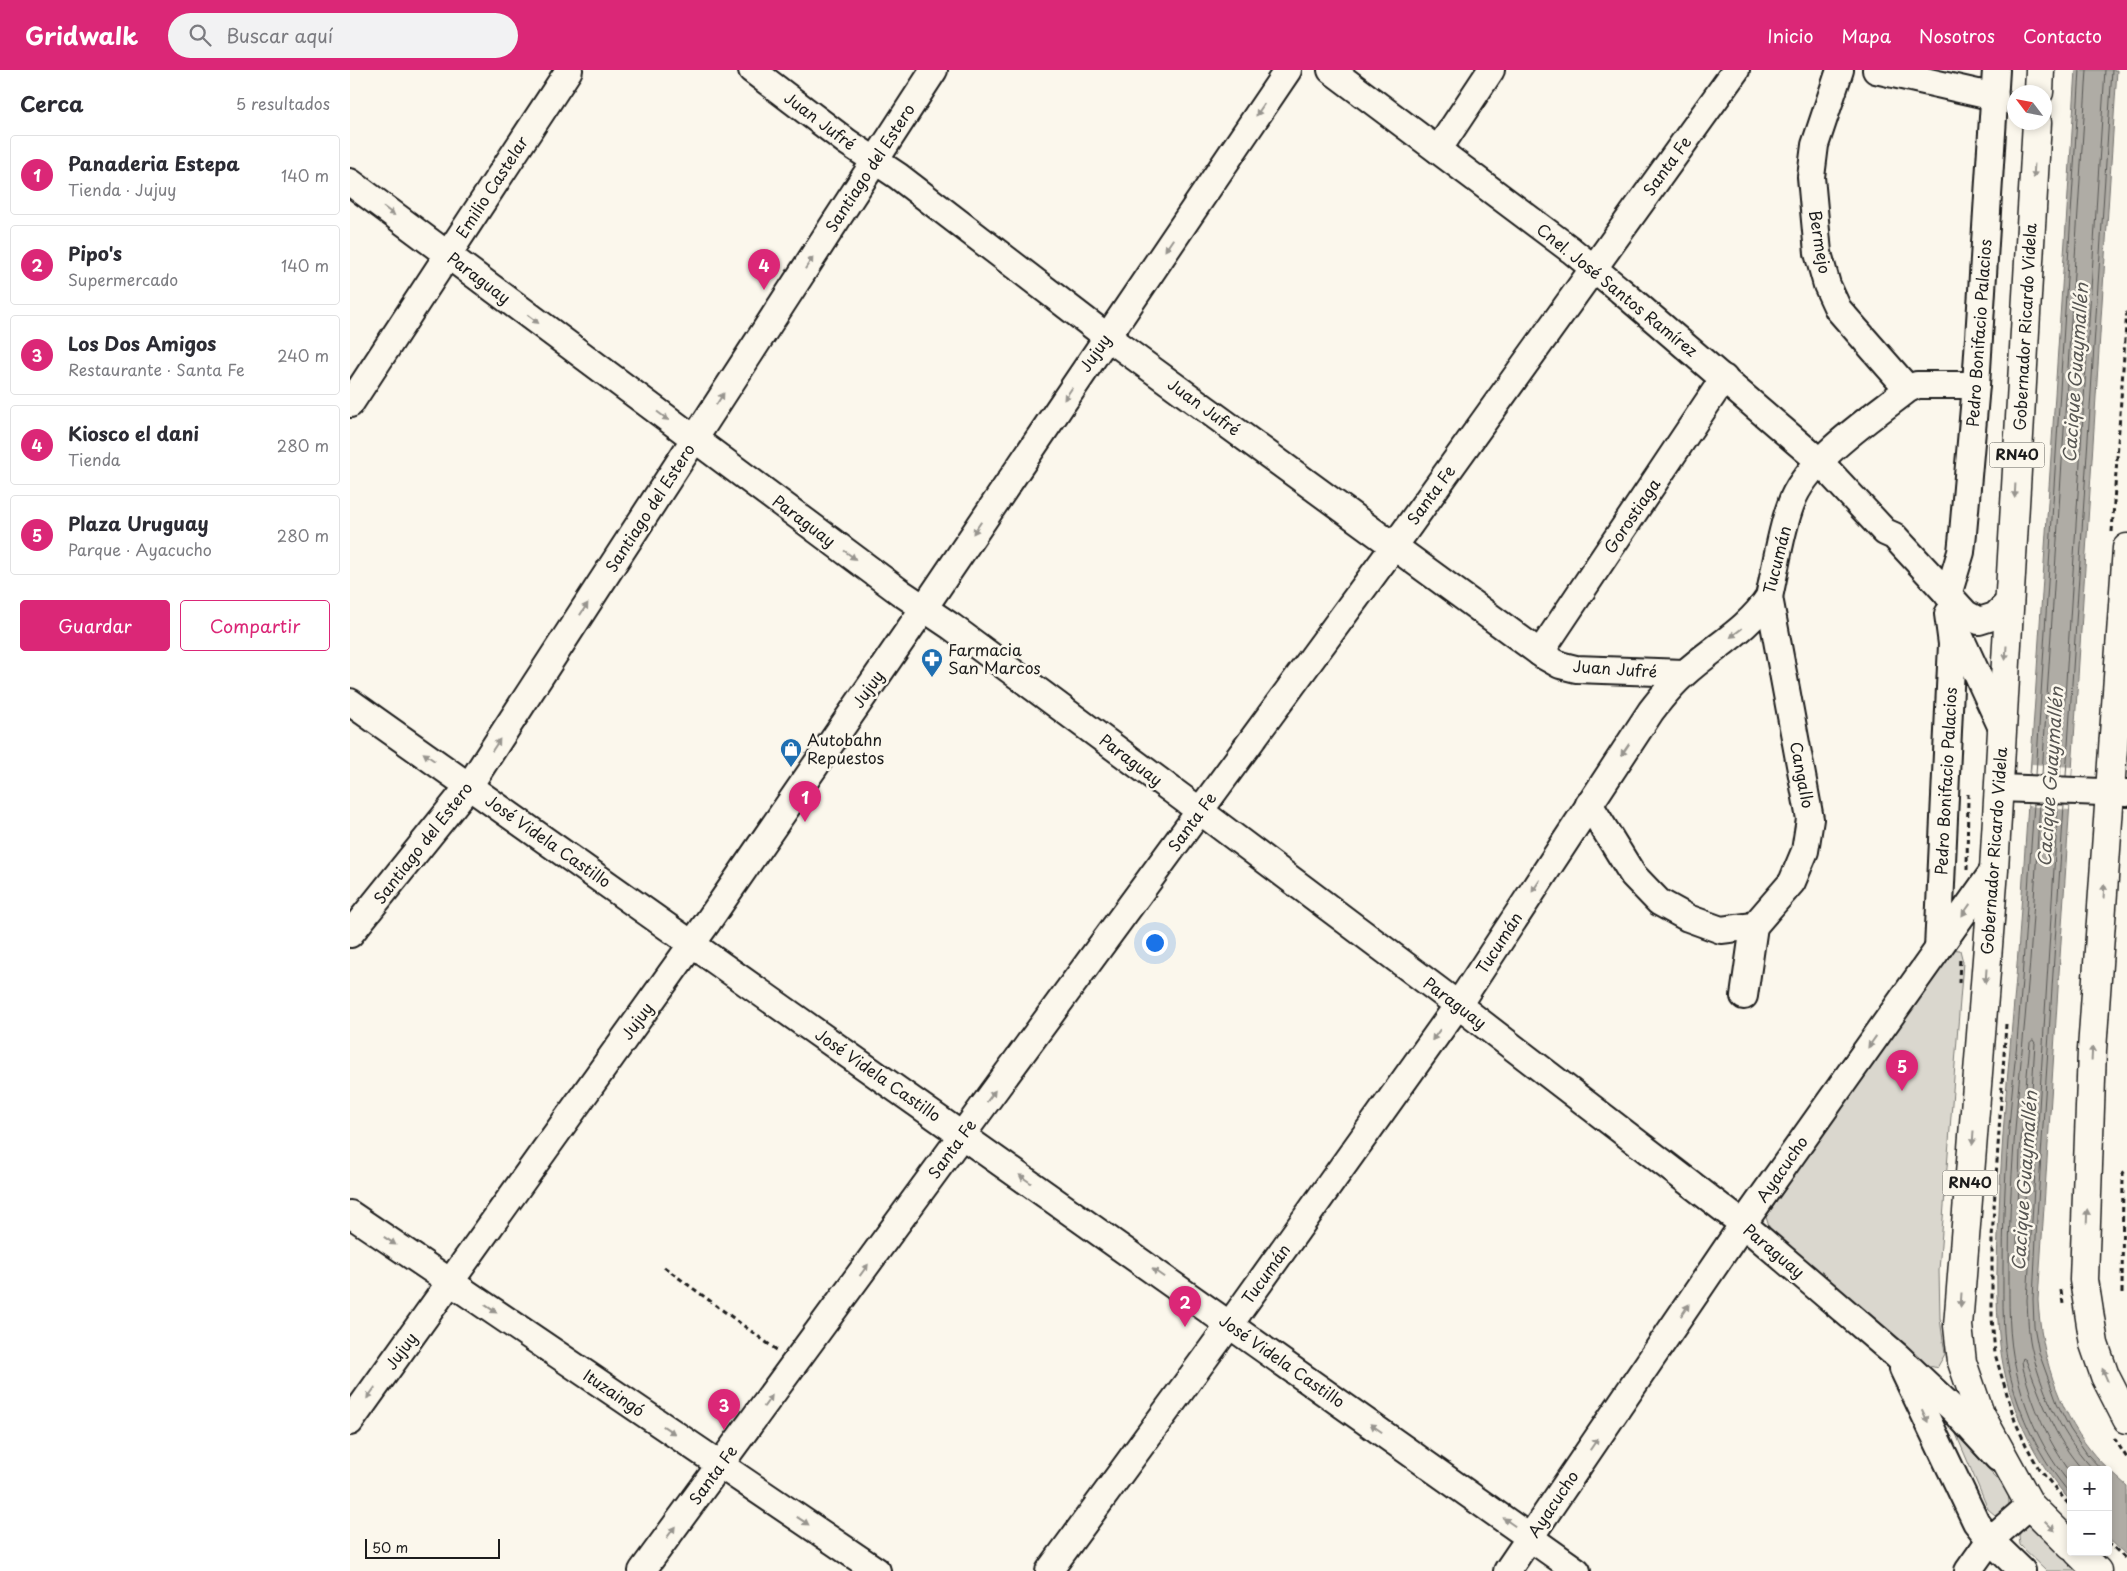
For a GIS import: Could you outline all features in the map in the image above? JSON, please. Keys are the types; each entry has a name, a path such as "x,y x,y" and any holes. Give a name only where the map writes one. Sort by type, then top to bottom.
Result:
{"highway":[{"path":"2039,85 2040,70"},
{"name":"Gobernador Ricardo Videla","path":"2037,130 1994,870 1958,1326 1962,1362 1980,1414 2011,1473 2030,1504 2067,1542"},
{"path":"2119,543 2118,793 2092,1050 2084,1280 2094,1344 2105,1376 2127,1419"},
{"path":"2082,1556 2097,1571"}],"street":[{"name":"Emilio Castelar","path":"350,404 569,70"},
{"name":"Juan Jufré","path":"752,70 898,176 1106,336 1395,545 1540,653 1560,665 1576,669 1684,673"},
{"name":"Santiago del Estero","path":"350,934 469,786 934,70"},
{"name":"Jujuy","path":"350,1422 692,944 924,608 1106,336 1288,70"},
{"name":"Cnel. José Santos Ramírez","path":"1332,70 1593,268 1819,460 1885,532 1894,536 1948,605 2002,726"},
{"path":"1438,150 1491,70"},
{"name":"Santa Fe","path":"642,1571 1395,545 1736,70"},
{"name":"Bermejo","path":"1840,70 1815,145 1811,177 1818,253 1827,284 1838,309 1908,389"},
{"path":"1876,70 1995,98"},
{"name":"Pedro Bonifacio Palacios","path":"1938,949 1952,644 1948,605 1961,552 1963,533 1976,385 1996,70"},
{"name":"Paraguay","path":"350,182 694,439 1200,811 1458,1005 1743,1224 1897,1356 1953,1409 2011,1473"},
{"name":"Gorostiaga","path":"1540,653 1724,378"},
{"name":"Tucumán","path":"1049,1571 1230,1324 1458,1005 1651,711 1684,673 1751,621 1769,597 1791,503 1804,478 1819,460 1908,389 1917,385 1976,385"},
{"name":"Cangallo","path":"1754,926 1792,882 1805,851 1810,819 1769,597"},
{"name":"Cnel. José Santos Ramírez","path":"1948,605 1979,621 1995,616 2009,602"},
{"name":"José Videla Castillo","path":"350,702 1577,1571"},
{"path":"1999,788 2118,793"},
{"path":"1590,804 1633,874 1659,902 1688,918 1721,930 1754,926 1744,996"},
{"name":"Ayacucho","path":"1507,1571 1743,1224 1994,870"},
{"name":"Ituzaingó","path":"350,1214 877,1571"},
{"name":"Paraguay","path":"1897,1356 1964,1499 1976,1522 1990,1540"},
{"path":"1968,1571 1990,1540 2030,1504"},
{"path":"1990,1540 2022,1571"}],"path":[{"path":"2119,543 2127,310"},
{"path":"2122,1293 2123,1173 2127,1170"},
{"path":"664,1267 795,1364"},
{"path":"2112,1546 2127,1560"}],"shaded area":[{"path":"1949,949 1960,950 1963,962 1939,1270 1940,1319 1945,1354 1937,1368 1927,1365 1771,1233 1766,1217"},
{"path":"1956,1434 2008,1490 2009,1503 2007,1511 2002,1516 1995,1515 1988,1509"},
{"path":"2027,1524 2038,1524 2067,1552 2067,1556 2071,1556 2086,1571 2047,1571 2020,1545 2019,1535"}],"water":[{"name":"Cacique Guaymallén","path":"2076,70 2117,70 2038,1300 2047,1360 2060,1398 2079,1434 2105,1466 2067,1466 2067,1497 2044,1467 2015,1409 2003,1367 1997,1312 2003,1137 2042,594"},
{"path":"2112,1473 2127,1486 2127,1556 2112,1542"}],"pier":[{"path":"2032,764 2072,767 2069,810 2028,806"}],"place":[{"name":"Kiosco el dani","path":"764,290"},
{"name":"Farmacia San Marcos","path":"932,678"},
{"name":"Autobahn Repuestos","path":"791,768"},
{"name":"Panaderia Estepa","path":"805,822"},
{"name":"Plaza Uruguay","path":"1902,1091"},
{"name":"Pipo's","path":"1185,1327"},
{"name":"Los Dos Amigos","path":"724,1430"}]}
